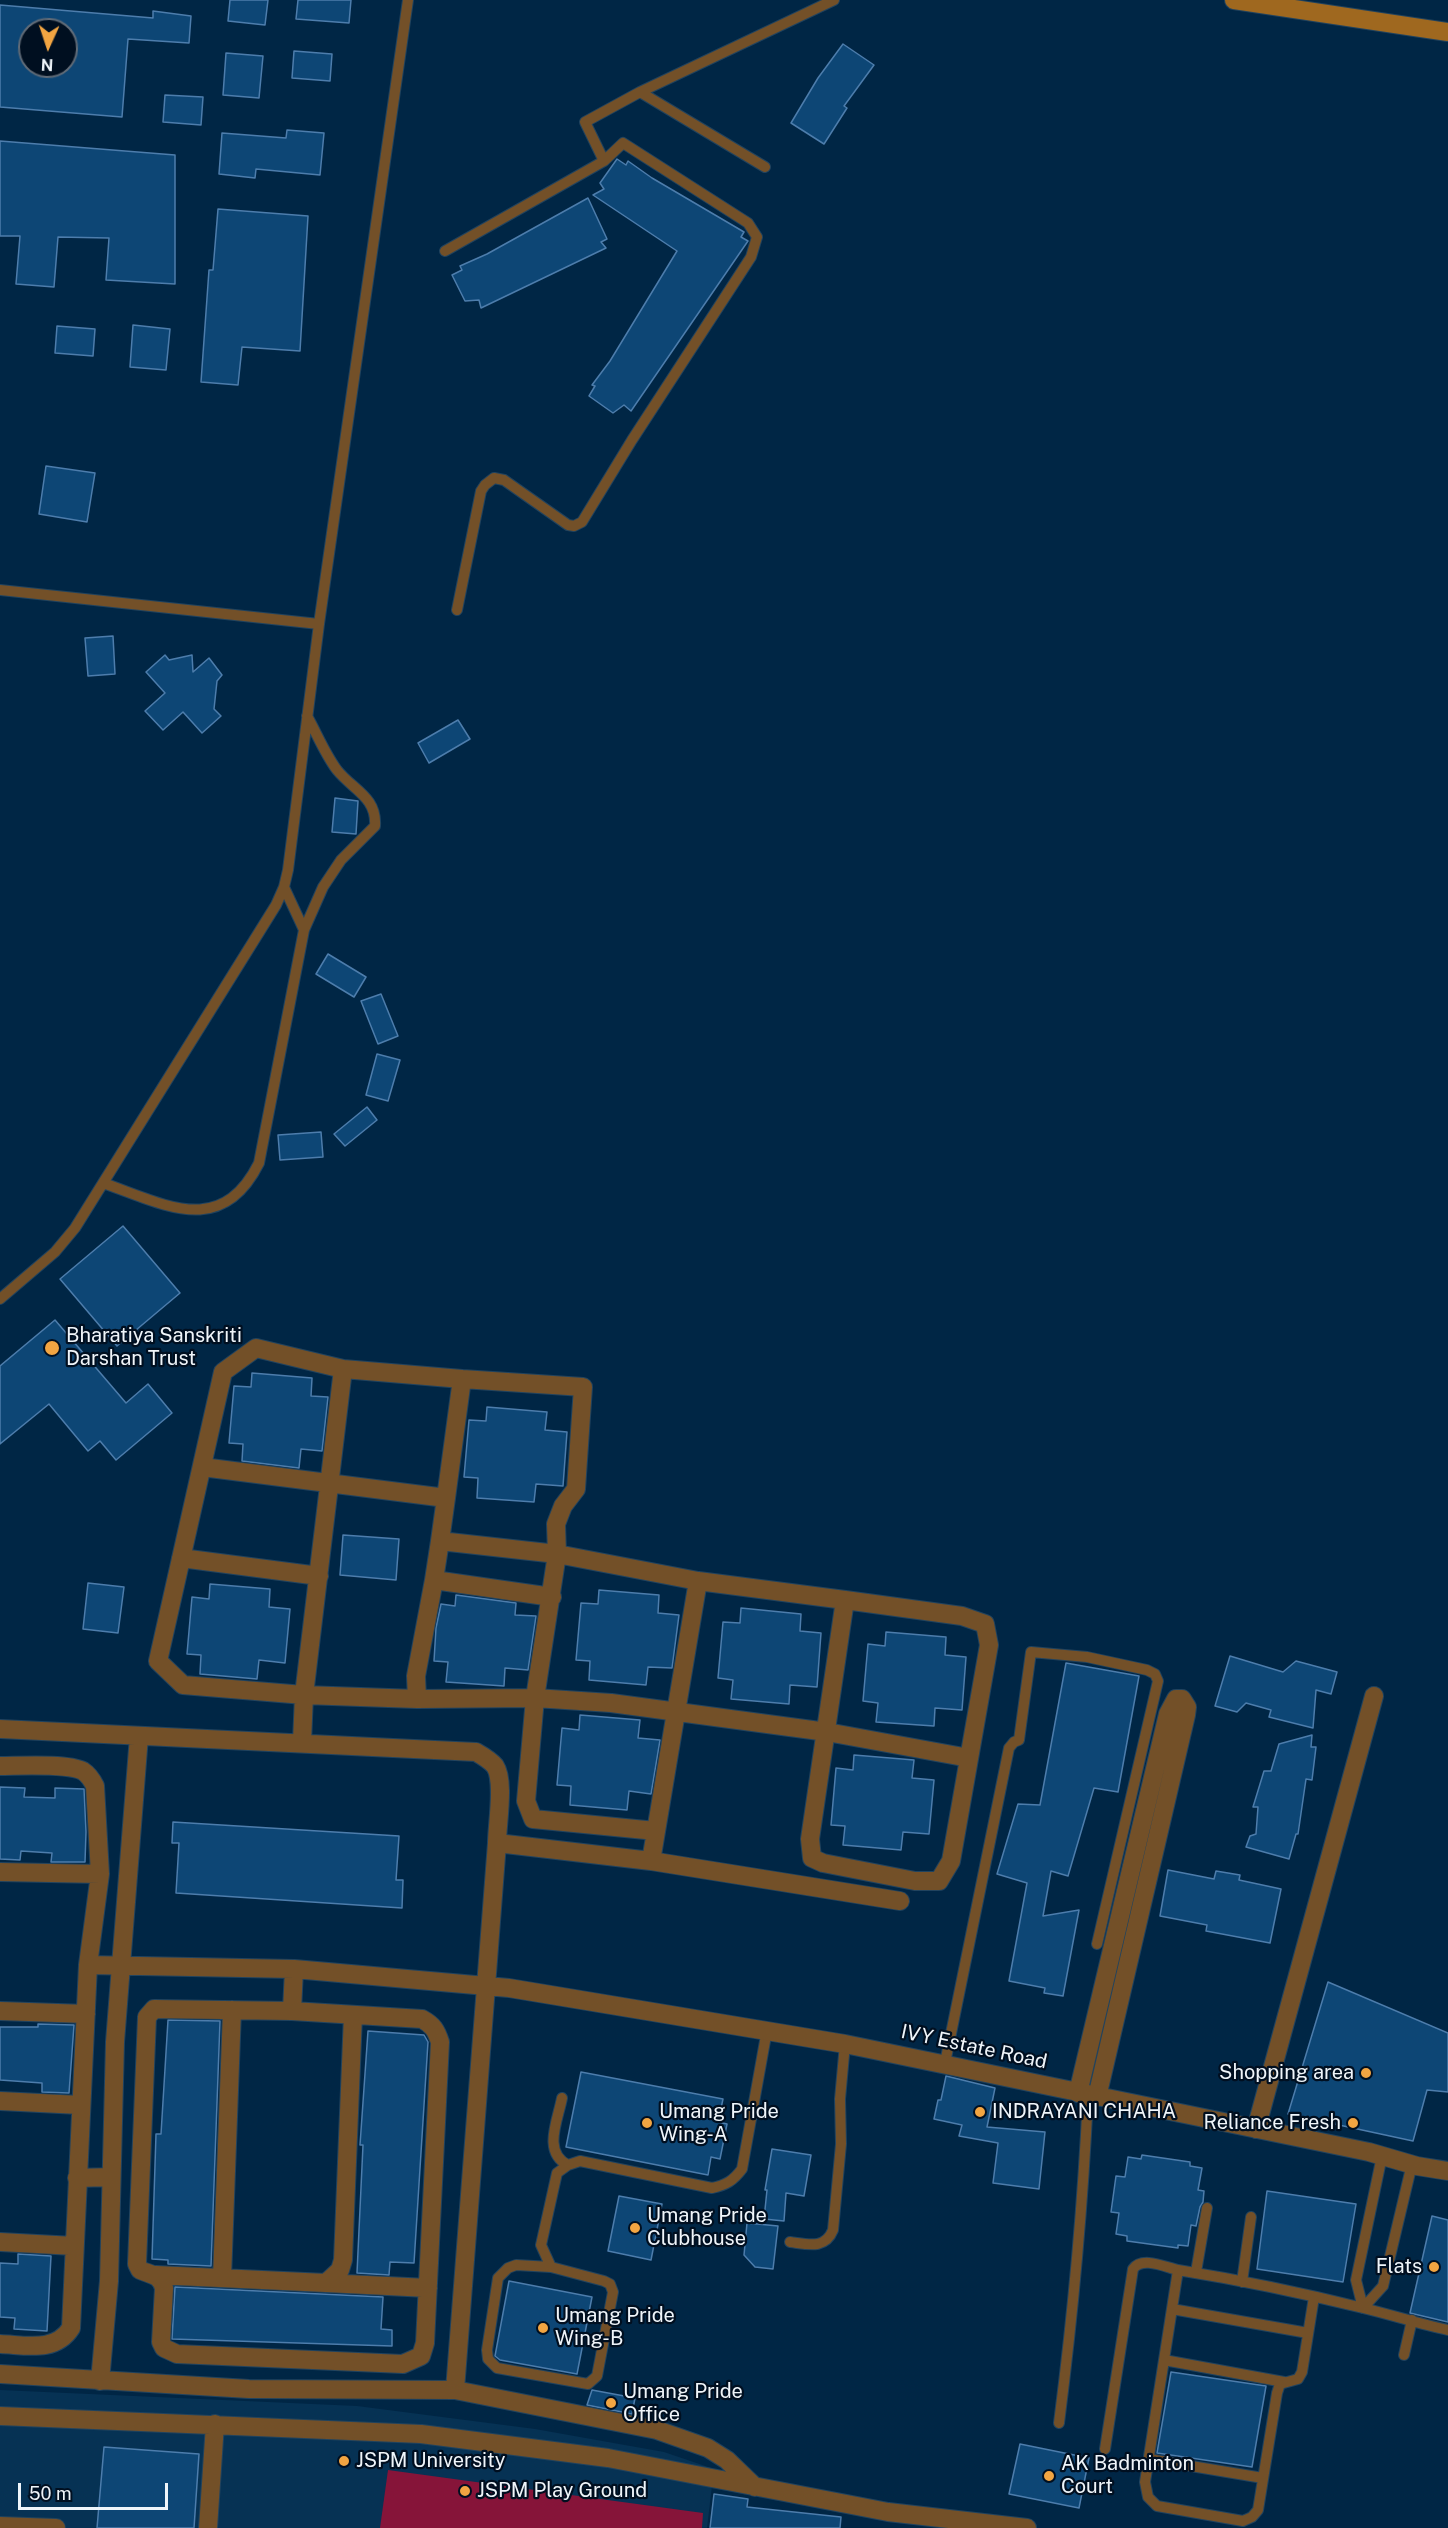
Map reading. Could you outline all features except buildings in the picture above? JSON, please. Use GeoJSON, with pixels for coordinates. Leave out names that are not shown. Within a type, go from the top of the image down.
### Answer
{"type":"FeatureCollection","features":[{"type":"Feature","properties":{"kind":"main road"},"geometry":{"type":"LineString","coordinates":[[1234,0],[1448,32]]}},
{"type":"Feature","properties":{"kind":"street"},"geometry":{"type":"LineString","coordinates":[[656,1831],[533,1819],[526,1801],[535,1698],[557,1554],[556,1524],[563,1506],[576,1490],[583,1387],[343,1369],[256,1348],[223,1372],[158,1661],[183,1685],[304,1695],[417,1700],[535,1698],[611,1703],[827,1732],[969,1758]]}},
{"type":"Feature","properties":{"kind":"street"},"geometry":{"type":"LineString","coordinates":[[302,1742],[304,1695],[343,1369]]}},
{"type":"Feature","properties":{"kind":"street"},"geometry":{"type":"LineString","coordinates":[[417,1700],[416,1676],[434,1580],[462,1379]]}},
{"type":"Feature","properties":{"kind":"street"},"geometry":{"type":"LineString","coordinates":[[202,1467],[446,1498]]}},
{"type":"Feature","properties":{"kind":"street"},"geometry":{"type":"LineString","coordinates":[[440,1541],[557,1554],[698,1581],[846,1600],[962,1616],[985,1624],[989,1646],[951,1861],[939,1881],[915,1881],[823,1863],[812,1858],[810,1839],[846,1600]]}},
{"type":"Feature","properties":{"kind":"street"},"geometry":{"type":"LineString","coordinates":[[181,1558],[319,1576]]}},
{"type":"Feature","properties":{"kind":"street"},"geometry":{"type":"LineString","coordinates":[[434,1580],[552,1597]]}},
{"type":"Feature","properties":{"kind":"street"},"geometry":{"type":"LineString","coordinates":[[651,1861],[698,1581]]}},
{"type":"Feature","properties":{"kind":"street"},"geometry":{"type":"LineString","coordinates":[[1256,2129],[1374,1696]]}},
{"type":"Feature","properties":{"kind":"street"},"geometry":{"type":"LineString","coordinates":[[1176,1699],[1182,1700],[1186,1707],[1185,1715],[1144,1894],[1088,2095],[1118,1889],[1168,1714],[1173,1702],[1176,1699]]}},
{"type":"Feature","properties":{"kind":"street"},"geometry":{"type":"LineString","coordinates":[[0,1729],[476,1752],[487,1758],[496,1768],[500,1780],[496,1843],[455,2390]]}},
{"type":"Feature","properties":{"kind":"street"},"geometry":{"type":"LineString","coordinates":[[100,2381],[109,2281],[115,2042],[139,1736]]}},
{"type":"Feature","properties":{"kind":"street"},"geometry":{"type":"LineString","coordinates":[[0,1766],[71,1768],[83,1771],[91,1777],[95,1786],[100,1874],[88,1965],[71,2328],[56,2344],[44,2346],[0,2344]]}},
{"type":"Feature","properties":{"kind":"street"},"geometry":{"type":"LineString","coordinates":[[496,1843],[651,1861],[900,1901]]}},
{"type":"Feature","properties":{"kind":"street"},"geometry":{"type":"LineString","coordinates":[[0,1872],[100,1874]]}},
{"type":"Feature","properties":{"kind":"street","name":"IVY Estate Road"},"geometry":{"type":"LineString","coordinates":[[88,1965],[294,1969],[486,1985],[767,2030],[945,2063],[1448,2171]]}},
{"type":"Feature","properties":{"kind":"street"},"geometry":{"type":"LineString","coordinates":[[292,2011],[294,1969]]}},
{"type":"Feature","properties":{"kind":"street"},"geometry":{"type":"LineString","coordinates":[[156,2275],[164,2288],[160,2342],[170,2352],[403,2364],[421,2356],[425,2343],[428,2288],[440,2042],[436,2031],[430,2023],[422,2019],[292,2011],[154,2009],[147,2017],[137,2264],[140,2270],[156,2275],[428,2288]]}},
{"type":"Feature","properties":{"kind":"street"},"geometry":{"type":"LineString","coordinates":[[222,2278],[232,2010]]}},
{"type":"Feature","properties":{"kind":"street"},"geometry":{"type":"LineString","coordinates":[[0,2011],[86,2014]]}},
{"type":"Feature","properties":{"kind":"street"},"geometry":{"type":"LineString","coordinates":[[326,2283],[340,2270],[343,2260],[353,2015]]}},
{"type":"Feature","properties":{"kind":"street"},"geometry":{"type":"LineString","coordinates":[[0,2101],[81,2105]]}},
{"type":"Feature","properties":{"kind":"street"},"geometry":{"type":"LineString","coordinates":[[77,2178],[111,2177]]}},
{"type":"Feature","properties":{"kind":"street"},"geometry":{"type":"LineString","coordinates":[[0,2242],[74,2246]]}},
{"type":"Feature","properties":{"kind":"street"},"geometry":{"type":"LineString","coordinates":[[0,2374],[249,2389],[455,2390],[657,2430],[708,2448],[727,2460],[755,2487]]}},
{"type":"Feature","properties":{"kind":"street"},"geometry":{"type":"LineString","coordinates":[[0,2416],[421,2434],[496,2442],[608,2458],[755,2487],[886,2520],[1027,2528]]}},
{"type":"Feature","properties":{"kind":"street"},"geometry":{"type":"LineString","coordinates":[[208,2528],[215,2424]]}},
{"type":"Feature","properties":{"kind":"street"},"geometry":{"type":"LineString","coordinates":[[0,2526],[56,2528]]}},
{"type":"Feature","properties":{"kind":"lane"},"geometry":{"type":"LineString","coordinates":[[0,1299],[55,1252],[75,1228],[276,905],[284,887],[408,0]]}},
{"type":"Feature","properties":{"kind":"lane"},"geometry":{"type":"LineString","coordinates":[[604,161],[585,122],[640,92],[834,0]]}},
{"type":"Feature","properties":{"kind":"lane"},"geometry":{"type":"LineString","coordinates":[[640,92],[765,167]]}},
{"type":"Feature","properties":{"kind":"lane"},"geometry":{"type":"LineString","coordinates":[[445,251],[604,161],[623,143],[748,223],[757,237],[756,247],[582,522],[574,526],[568,525],[504,480],[494,478],[485,485],[481,491],[457,610]]}},
{"type":"Feature","properties":{"kind":"lane"},"geometry":{"type":"LineString","coordinates":[[0,590],[319,624]]}},
{"type":"Feature","properties":{"kind":"lane"},"geometry":{"type":"LineString","coordinates":[[103,1184],[181,1210],[203,1211],[220,1205],[239,1194],[259,1163],[303,930],[323,887],[341,860],[375,826],[376,815],[366,797],[339,772],[307,716]]}},
{"type":"Feature","properties":{"kind":"lane"},"geometry":{"type":"LineString","coordinates":[[284,887],[303,930]]}},
{"type":"Feature","properties":{"kind":"lane"},"geometry":{"type":"LineString","coordinates":[[945,2063],[1009,1748],[1019,1740],[1031,1652],[1087,1657],[1147,1670],[1155,1674],[1157,1689],[1125,1824],[1118,1889],[1097,1944]]}},
{"type":"Feature","properties":{"kind":"lane"},"geometry":{"type":"LineString","coordinates":[[1118,1889],[1144,1894]]}},
{"type":"Feature","properties":{"kind":"lane"},"geometry":{"type":"LineString","coordinates":[[550,2267],[541,2246],[557,2173],[568,2164],[580,2161],[712,2188],[723,2186],[734,2180],[742,2169],[767,2030]]}},
{"type":"Feature","properties":{"kind":"lane"},"geometry":{"type":"LineString","coordinates":[[790,2242],[816,2246],[830,2238],[833,2230],[841,2144],[840,2099],[845,2044]]}},
{"type":"Feature","properties":{"kind":"lane"},"geometry":{"type":"LineString","coordinates":[[1059,2423],[1084,2179],[1088,2095]]}},
{"type":"Feature","properties":{"kind":"lane"},"geometry":{"type":"LineString","coordinates":[[562,2098],[552,2147],[557,2158],[568,2164]]}},
{"type":"Feature","properties":{"kind":"lane"},"geometry":{"type":"LineString","coordinates":[[1363,2308],[1356,2280],[1382,2156]]}},
{"type":"Feature","properties":{"kind":"lane"},"geometry":{"type":"LineString","coordinates":[[1363,2308],[1383,2286],[1412,2164]]}},
{"type":"Feature","properties":{"kind":"lane"},"geometry":{"type":"LineString","coordinates":[[1196,2272],[1207,2208]]}},
{"type":"Feature","properties":{"kind":"lane"},"geometry":{"type":"LineString","coordinates":[[1242,2282],[1251,2217]]}},
{"type":"Feature","properties":{"kind":"lane"},"geometry":{"type":"LineString","coordinates":[[1105,2449],[1133,2269],[1143,2262],[1314,2297],[1448,2330]]}},
{"type":"Feature","properties":{"kind":"lane"},"geometry":{"type":"LineString","coordinates":[[516,2265],[550,2267],[610,2284],[613,2292],[597,2376],[588,2384],[497,2368],[488,2359],[487,2350],[498,2278],[508,2268],[516,2265]]}},
{"type":"Feature","properties":{"kind":"lane"},"geometry":{"type":"LineString","coordinates":[[1178,2270],[1145,2482],[1148,2497],[1157,2506],[1167,2508],[1243,2521],[1252,2517],[1258,2510],[1277,2393],[1280,2384],[1284,2382]]}},
{"type":"Feature","properties":{"kind":"lane"},"geometry":{"type":"LineString","coordinates":[[1164,2360],[1284,2382],[1298,2379],[1302,2372],[1314,2297]]}},
{"type":"Feature","properties":{"kind":"lane"},"geometry":{"type":"LineString","coordinates":[[1172,2309],[1308,2333]]}},
{"type":"Feature","properties":{"kind":"lane"},"geometry":{"type":"LineString","coordinates":[[1404,2355],[1412,2320]]}},
{"type":"Feature","properties":{"kind":"lane"},"geometry":{"type":"LineString","coordinates":[[1149,2458],[1263,2478]]}},
{"type":"Feature","properties":{"kind":"shaded area","name":"JSPM University"},"geometry":{"type":"Polygon","coordinates":[[[0,2390],[357,2406],[535,2429],[664,2452],[714,2469],[707,2528],[0,2528],[0,2390]]]}},
{"type":"Feature","properties":{"kind":"shaded area","name":"JSPM Play Ground"},"geometry":{"type":"Polygon","coordinates":[[[388,2470],[703,2513],[702,2528],[380,2528],[388,2470]]]}},
{"type":"Feature","properties":{"kind":"place","name":"Bharatiya Sanskriti Darshan Trust"},"geometry":{"type":"Point","coordinates":[52,1348]}},
{"type":"Feature","properties":{"kind":"place","name":"Shopping area"},"geometry":{"type":"Point","coordinates":[1366,2073]}},
{"type":"Feature","properties":{"kind":"place","name":"INDRAYANI CHAHA"},"geometry":{"type":"Point","coordinates":[980,2112]}},
{"type":"Feature","properties":{"kind":"place","name":"Umang Pride Wing-A"},"geometry":{"type":"Point","coordinates":[647,2123]}},
{"type":"Feature","properties":{"kind":"place","name":"Reliance Fresh"},"geometry":{"type":"Point","coordinates":[1353,2123]}},
{"type":"Feature","properties":{"kind":"place","name":"Umang Pride Clubhouse"},"geometry":{"type":"Point","coordinates":[635,2228]}},
{"type":"Feature","properties":{"kind":"place","name":"Flats"},"geometry":{"type":"Point","coordinates":[1434,2267]}},
{"type":"Feature","properties":{"kind":"place","name":"Umang Pride Wing-B"},"geometry":{"type":"Point","coordinates":[543,2328]}},
{"type":"Feature","properties":{"kind":"place","name":"Umang Pride Office"},"geometry":{"type":"Point","coordinates":[611,2403]}},
{"type":"Feature","properties":{"kind":"place","name":"JSPM University"},"geometry":{"type":"Point","coordinates":[344,2461]}},
{"type":"Feature","properties":{"kind":"place","name":"AK Badminton Court"},"geometry":{"type":"Point","coordinates":[1049,2476]}},
{"type":"Feature","properties":{"kind":"place","name":"JSPM Play Ground"},"geometry":{"type":"Point","coordinates":[465,2491]}}]}
